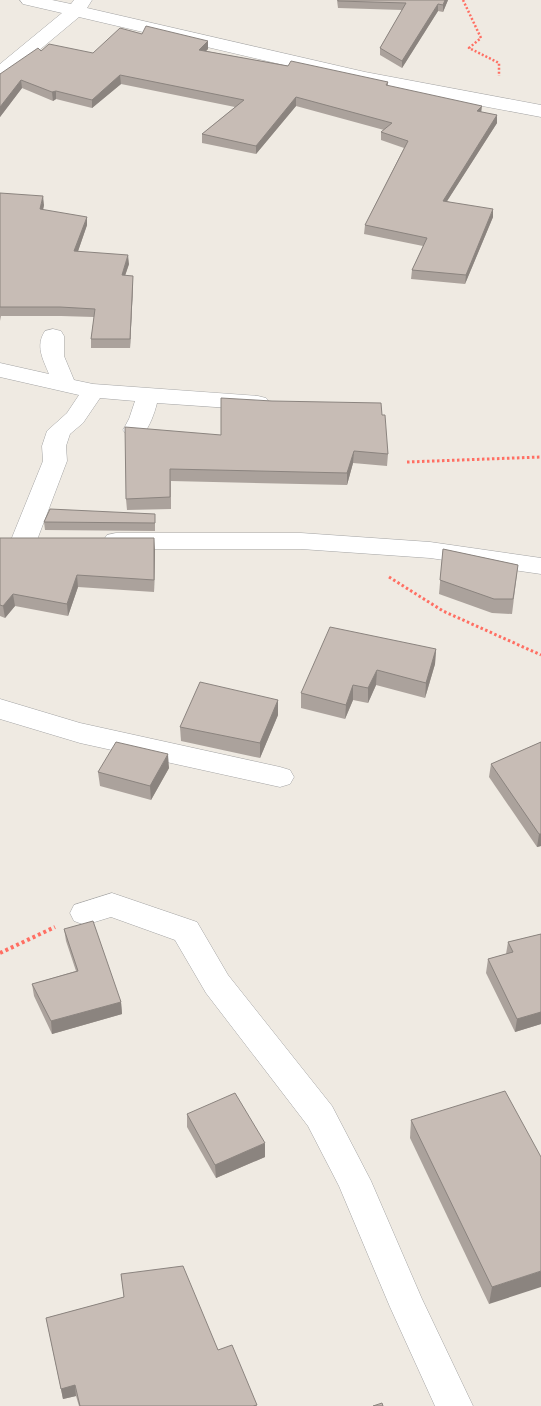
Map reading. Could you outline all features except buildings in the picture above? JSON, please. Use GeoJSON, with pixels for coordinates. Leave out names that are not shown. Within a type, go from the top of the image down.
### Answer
{"type":"FeatureCollection","features":[{"type":"Feature","properties":{"kind":"street"},"geometry":{"type":"LineString","coordinates":[[29,0],[80,5],[365,78],[541,112]]}},
{"type":"Feature","properties":{"kind":"street"},"geometry":{"type":"LineString","coordinates":[[0,73],[80,5]]}},
{"type":"Feature","properties":{"kind":"street"},"geometry":{"type":"LineString","coordinates":[[53,336],[50,348],[54,362],[61,373],[63,384]]}},
{"type":"Feature","properties":{"kind":"street"},"geometry":{"type":"LineString","coordinates":[[0,370],[93,391],[199,400],[282,404]]}},
{"type":"Feature","properties":{"kind":"street"},"geometry":{"type":"LineString","coordinates":[[53,540],[12,540],[55,461],[54,446],[60,431],[75,418],[93,391]]}},
{"type":"Feature","properties":{"kind":"street"},"geometry":{"type":"LineString","coordinates":[[135,430],[141,419],[148,395]]}},
{"type":"Feature","properties":{"kind":"street"},"geometry":{"type":"LineString","coordinates":[[92,541],[301,541],[430,550],[541,566]]}},
{"type":"Feature","properties":{"kind":"street"},"geometry":{"type":"LineString","coordinates":[[0,709],[80,733],[280,778]]}},
{"type":"Feature","properties":{"kind":"street"},"geometry":{"type":"LineString","coordinates":[[85,913],[112,905],[186,931],[217,984],[320,1116],[354,1181],[408,1307],[454,1406]]}},
{"type":"Feature","properties":{"kind":"path"},"geometry":{"type":"LineString","coordinates":[[463,0],[481,38],[469,48],[499,63],[500,82]]}},
{"type":"Feature","properties":{"kind":"path"},"geometry":{"type":"LineString","coordinates":[[407,462],[541,456]]}},
{"type":"Feature","properties":{"kind":"path"},"geometry":{"type":"LineString","coordinates":[[344,545],[415,596],[481,630],[541,655]]}},
{"type":"Feature","properties":{"kind":"path"},"geometry":{"type":"LineString","coordinates":[[0,953],[85,913]]}}]}
